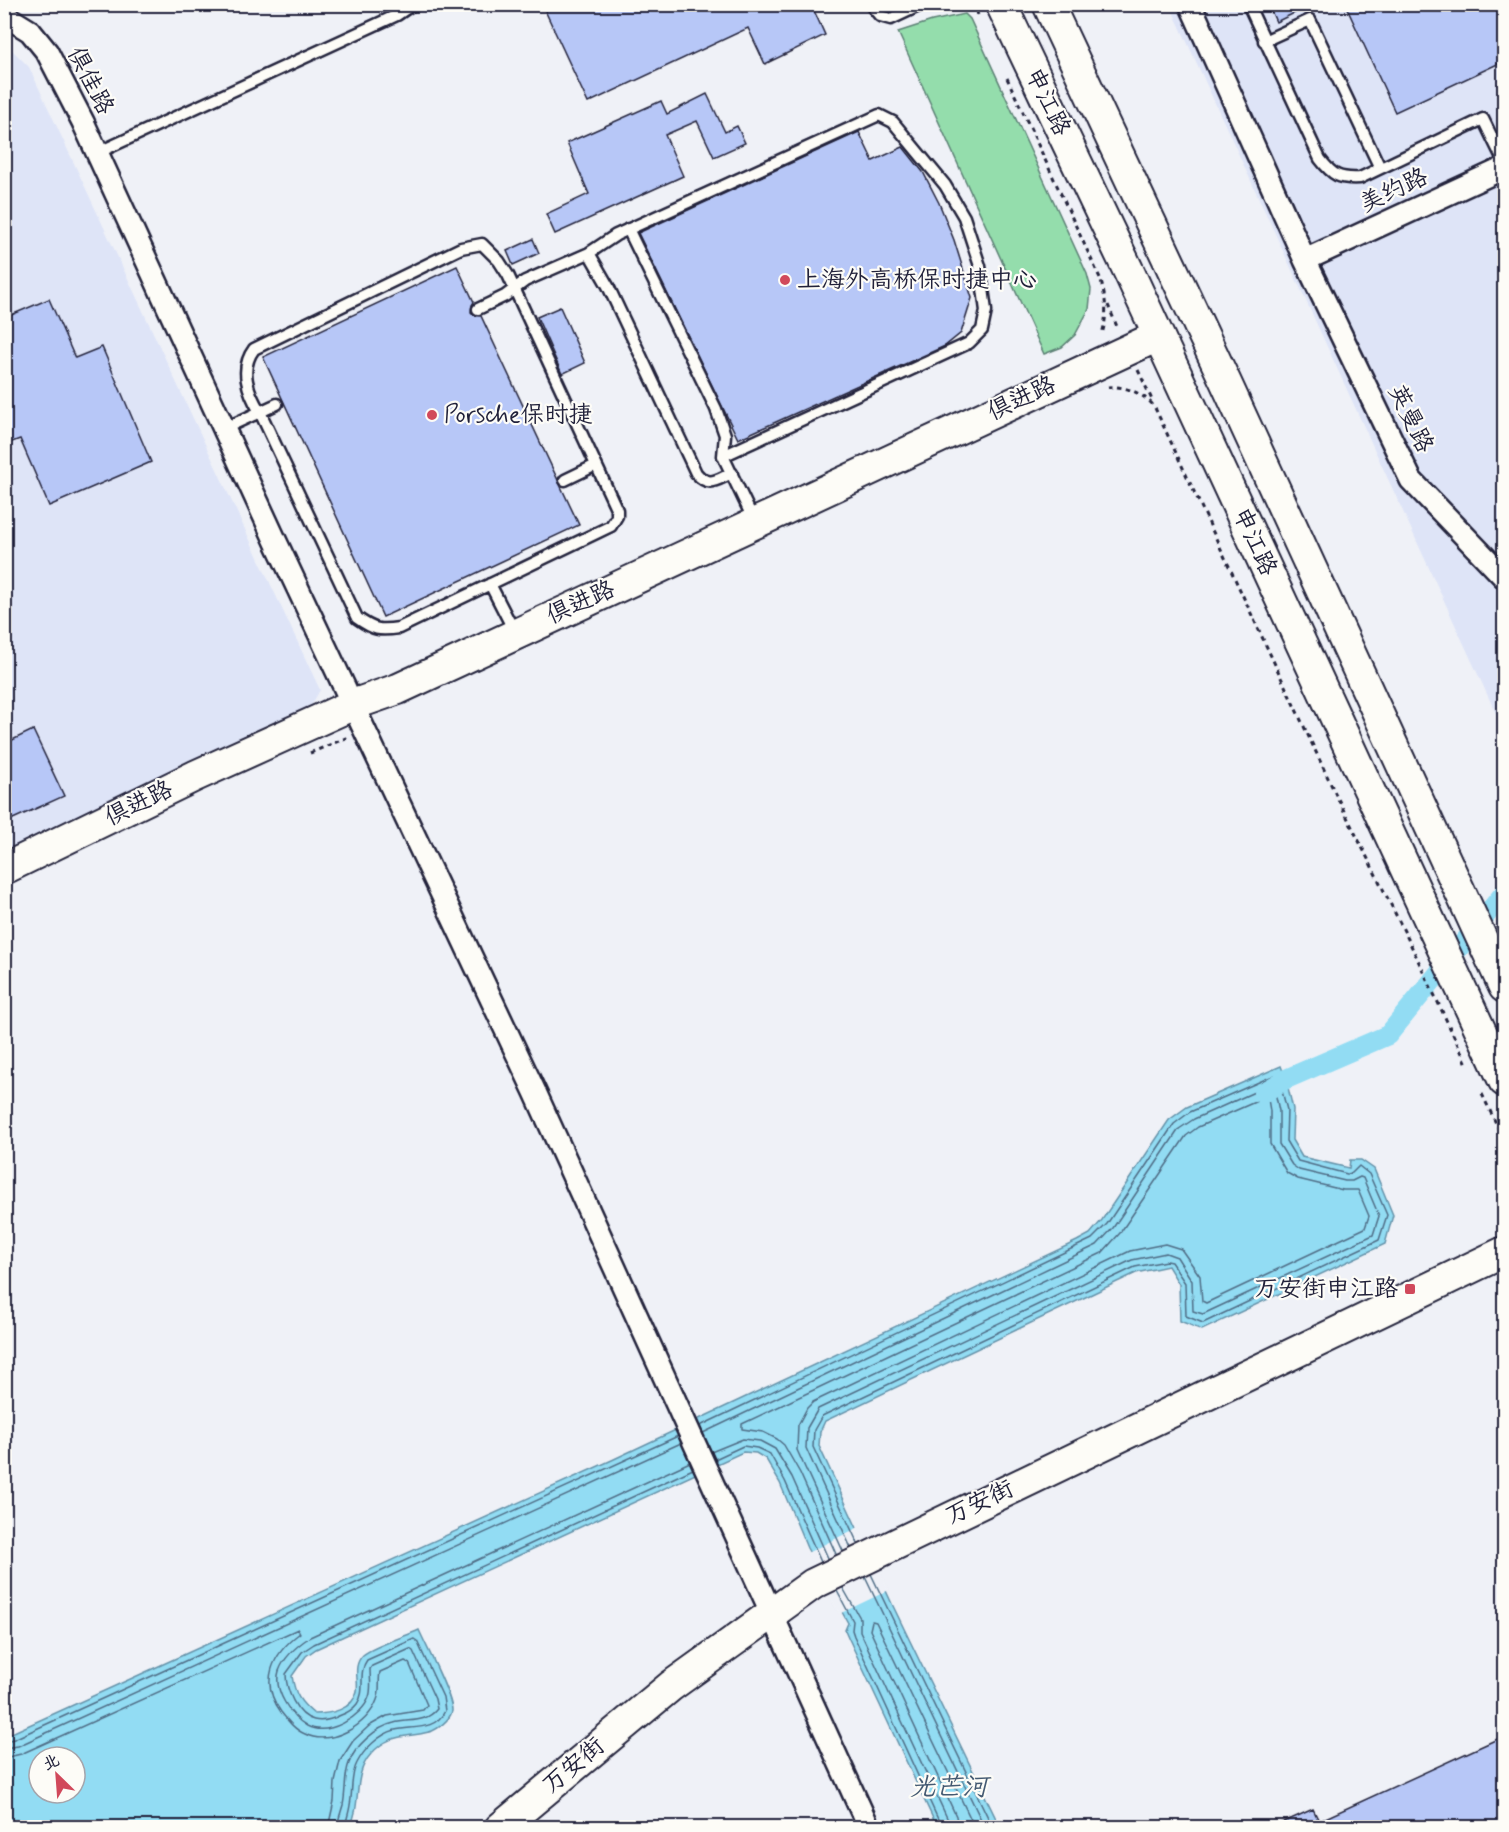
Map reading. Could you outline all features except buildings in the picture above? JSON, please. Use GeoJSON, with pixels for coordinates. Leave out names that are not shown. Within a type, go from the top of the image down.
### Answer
{"type":"FeatureCollection","features":[{"type":"Feature","properties":{"kind":"street","name":"申江路"},"geometry":{"type":"LineString","coordinates":[[1048,4],[1231,394],[1501,980]]}},
{"type":"Feature","properties":{"kind":"street","name":"英曼路"},"geometry":{"type":"LineString","coordinates":[[1190,4],[1305,260],[1411,480],[1504,577]]}},
{"type":"Feature","properties":{"kind":"street","name":"申江路"},"geometry":{"type":"LineString","coordinates":[[992,14],[1158,336],[1504,1081]]}},
{"type":"Feature","properties":{"kind":"street","name":"俱佳路"},"geometry":{"type":"LineString","coordinates":[[4,15],[30,31],[47,52],[97,153],[223,429],[535,1092],[869,1827]]}},
{"type":"Feature","properties":{"kind":"street","name":"美约路"},"geometry":{"type":"LineString","coordinates":[[1305,260],[1504,168]]}},
{"type":"Feature","properties":{"kind":"street","name":"俱进路"},"geometry":{"type":"LineString","coordinates":[[4,870],[195,776],[352,705],[398,689],[541,620],[1158,336]]}},
{"type":"Feature","properties":{"kind":"street","name":"万安街"},"geometry":{"type":"LineString","coordinates":[[500,1827],[671,1686],[813,1584],[1504,1252]]}},
{"type":"Feature","properties":{"kind":"lane"},"geometry":{"type":"LineString","coordinates":[[97,153],[398,15],[413,4]]}},
{"type":"Feature","properties":{"kind":"lane"},"geometry":{"type":"LineString","coordinates":[[870,4],[880,16],[891,19],[923,4]]}},
{"type":"Feature","properties":{"kind":"lane"},"geometry":{"type":"LineString","coordinates":[[1248,4],[1320,159],[1341,179],[1360,178],[1483,119],[1504,162]]}},
{"type":"Feature","properties":{"kind":"lane"},"geometry":{"type":"LineString","coordinates":[[1264,41],[1310,20],[1380,168]]}},
{"type":"Feature","properties":{"kind":"lane"},"geometry":{"type":"LineString","coordinates":[[478,309],[514,290],[525,281],[589,253],[628,229],[879,115],[893,122],[945,185],[964,217],[980,266],[986,311],[982,330],[969,343],[723,456]]}},
{"type":"Feature","properties":{"kind":"lane"},"geometry":{"type":"LineString","coordinates":[[628,229],[716,409],[724,435],[723,456],[755,523]]}},
{"type":"Feature","properties":{"kind":"lane"},"geometry":{"type":"LineString","coordinates":[[482,244],[499,261],[514,290],[617,510],[617,516],[611,526],[399,628],[380,630],[357,618],[260,412],[249,394],[246,378],[246,359],[254,349],[461,248],[482,244]]}},
{"type":"Feature","properties":{"kind":"lane"},"geometry":{"type":"LineString","coordinates":[[589,253],[608,286],[696,472],[703,481],[711,483],[732,473]]}},
{"type":"Feature","properties":{"kind":"lane"},"geometry":{"type":"LineString","coordinates":[[223,429],[278,404]]}},
{"type":"Feature","properties":{"kind":"lane"},"geometry":{"type":"LineString","coordinates":[[565,480],[596,465]]}},
{"type":"Feature","properties":{"kind":"lane"},"geometry":{"type":"LineString","coordinates":[[490,584],[510,625]]}},
{"type":"Feature","properties":{"kind":"path"},"geometry":{"type":"LineString","coordinates":[[973,4],[992,14]]}},
{"type":"Feature","properties":{"kind":"path"},"geometry":{"type":"LineString","coordinates":[[1006,74],[1100,278]]}},
{"type":"Feature","properties":{"kind":"path"},"geometry":{"type":"LineString","coordinates":[[1106,300],[1126,350],[1139,373],[1336,795],[1447,1023]]}},
{"type":"Feature","properties":{"kind":"shaded area"},"geometry":{"type":"Polygon","coordinates":[[[1170,5],[1504,5],[1504,731],[1170,5]]]}},
{"type":"Feature","properties":{"kind":"shaded area"},"geometry":{"type":"Polygon","coordinates":[[[4,45],[29,67],[320,690],[308,711],[4,853],[4,45]]]}},
{"type":"Feature","properties":{"kind":"green space"},"geometry":{"type":"Polygon","coordinates":[[[965,14],[970,19],[1087,274],[1091,289],[1089,309],[1075,335],[1062,347],[1044,354],[898,32],[932,21],[965,14]]]}},
{"type":"Feature","properties":{"kind":"water","name":"光芒河"},"geometry":{"type":"Polygon","coordinates":[[[1281,1066],[1293,1109],[1292,1140],[1302,1157],[1349,1168],[1350,1160],[1361,1160],[1374,1169],[1393,1215],[1385,1244],[1202,1330],[1180,1321],[1179,1284],[1168,1266],[1136,1273],[825,1421],[820,1432],[819,1446],[893,1606],[1000,1827],[937,1827],[845,1630],[848,1623],[807,1548],[780,1483],[766,1459],[756,1453],[743,1452],[316,1649],[306,1656],[292,1676],[297,1693],[314,1714],[334,1712],[346,1707],[355,1697],[357,1668],[363,1655],[419,1630],[444,1683],[451,1704],[452,1711],[449,1718],[436,1729],[391,1739],[371,1754],[361,1771],[356,1809],[350,1827],[5,1828],[5,1736],[612,1460],[1077,1241],[1090,1234],[1102,1220],[1169,1120],[1187,1107],[1281,1066]]]}},
{"type":"Feature","properties":{"kind":"pier"},"geometry":{"type":"Polygon","coordinates":[[[859,1527],[889,1590],[839,1614],[807,1553],[859,1527]]]}},
{"type":"Feature","properties":{"kind":"waterway"},"geometry":{"type":"LineString","coordinates":[[1263,1093],[1286,1079],[1388,1035],[1504,893]]}},
{"type":"Feature","properties":{"kind":"place","name":"上海外高桥保时捷中心"},"geometry":{"type":"Point","coordinates":[785,280]}},
{"type":"Feature","properties":{"kind":"place","name":"Porsche保时捷"},"geometry":{"type":"Point","coordinates":[432,415]}},
{"type":"Feature","properties":{"kind":"place","name":"万安街申江路"},"geometry":{"type":"Point","coordinates":[1410,1289]}}]}
